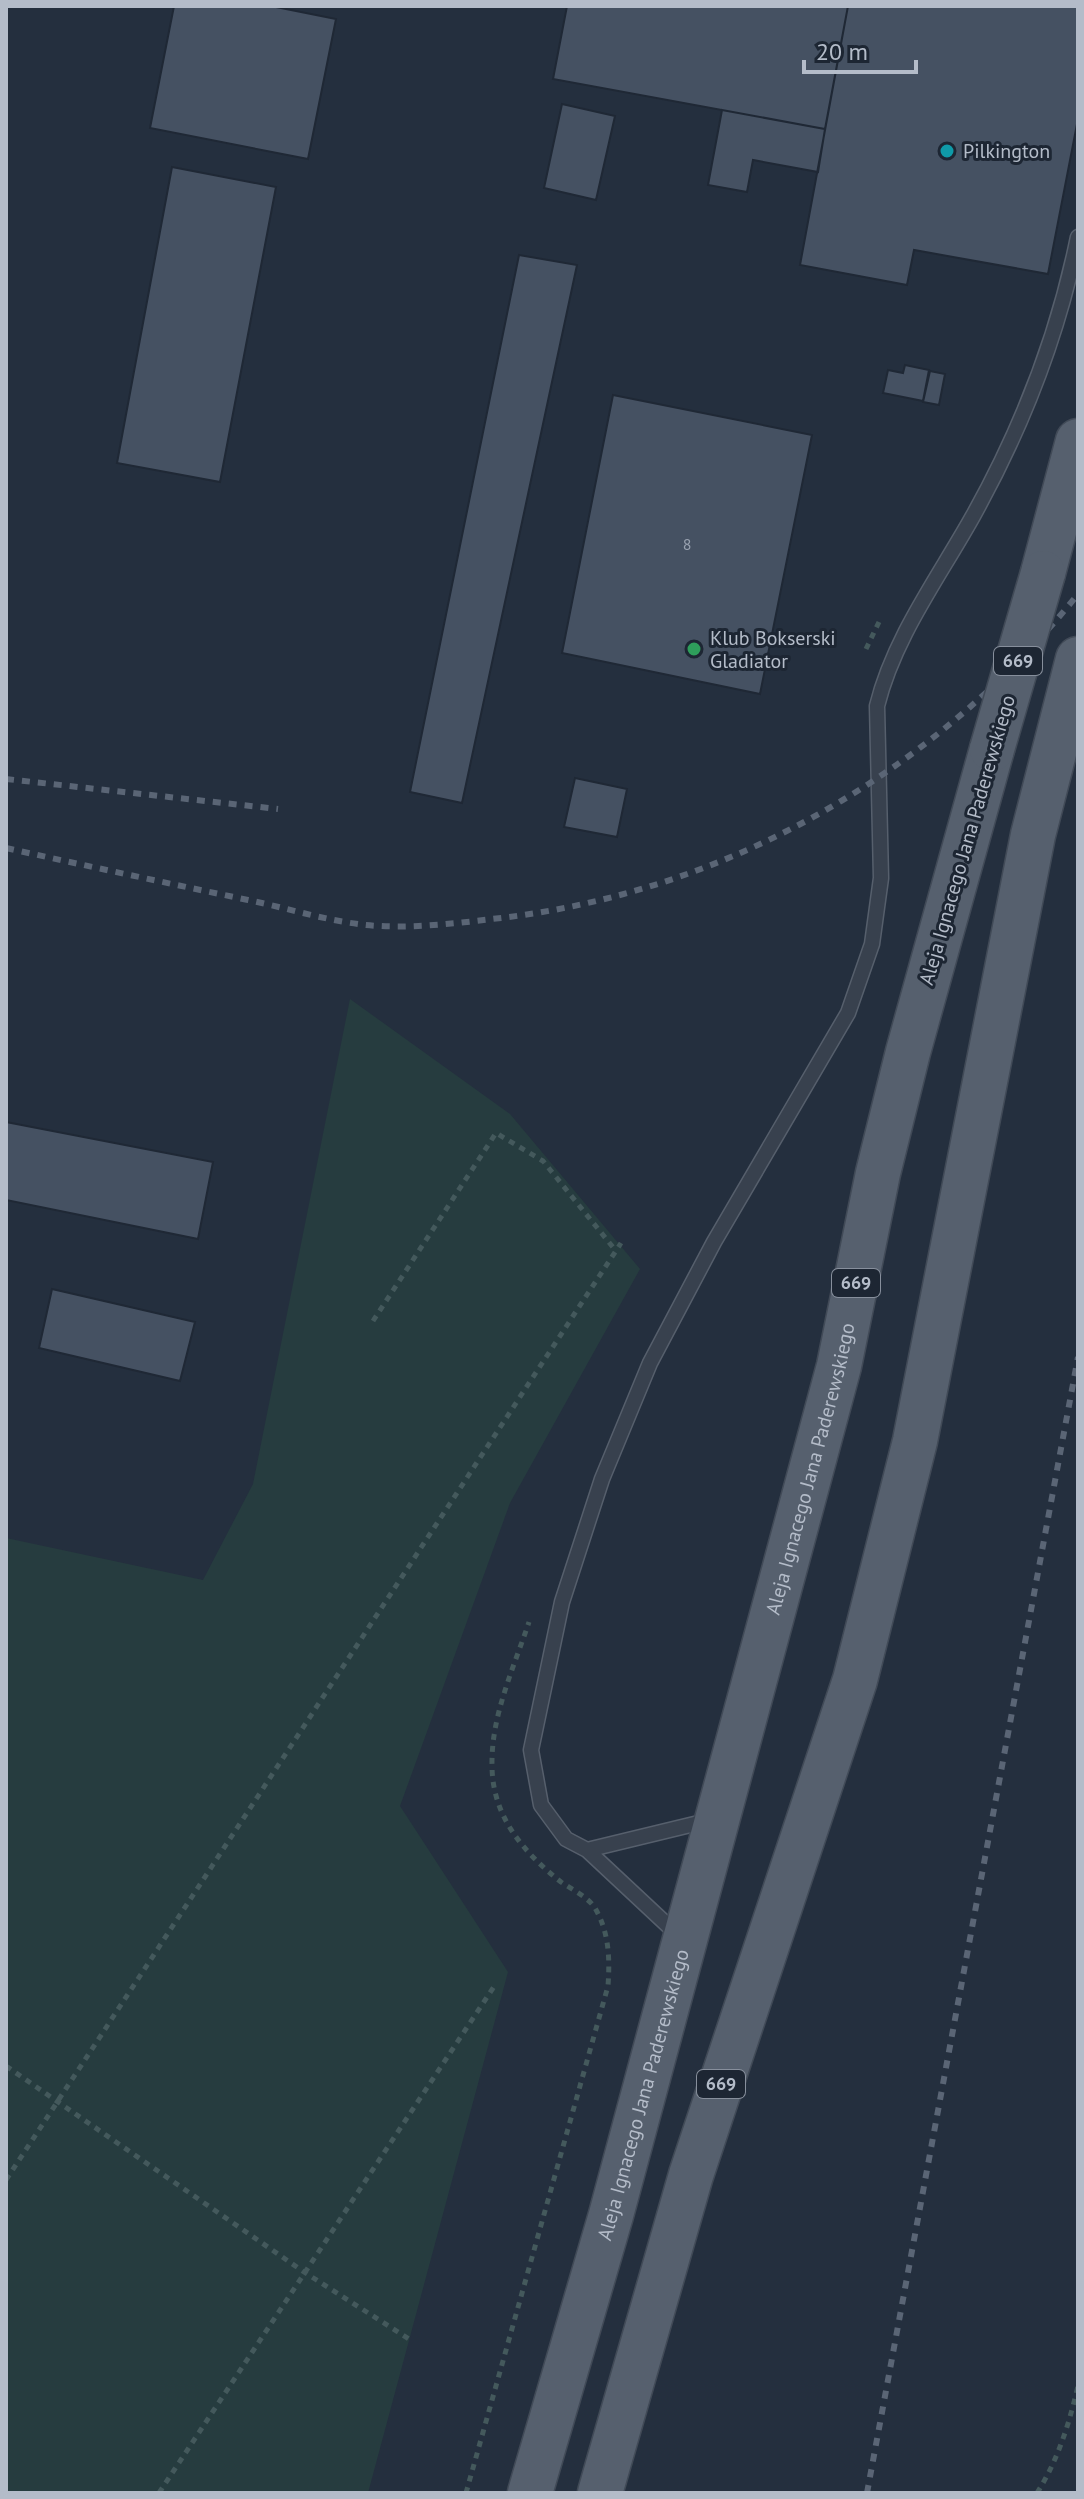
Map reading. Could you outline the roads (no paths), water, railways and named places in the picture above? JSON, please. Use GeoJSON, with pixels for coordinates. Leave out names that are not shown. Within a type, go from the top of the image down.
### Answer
{"type":"FeatureCollection","features":[{"type":"Feature","properties":{"kind":"main road","name":"Aleja Ignacego Jana Paderewskiego"},"geometry":{"type":"LineString","coordinates":[[530,2493],[611,2215],[719,1818],[839,1366],[878,1173],[908,1052],[1078,441]]}},
{"type":"Feature","properties":{"kind":"main road","name":"669"},"geometry":{"type":"LineString","coordinates":[[600,2493],[691,2175],[855,1680],[915,1441],[1033,835],[1073,677]]}},
{"type":"Feature","properties":{"kind":"lane"},"geometry":{"type":"LineString","coordinates":[[685,1940],[587,1850],[566,1839],[541,1805],[531,1750],[562,1602],[602,1479],[650,1363],[714,1242],[848,1013],[872,944],[881,878],[877,706],[883,680],[910,625],[1000,466],[1027,410],[1054,335],[1078,237]]}},
{"type":"Feature","properties":{"kind":"lane"},"geometry":{"type":"LineString","coordinates":[[587,1850],[719,1818]]}},
{"type":"Feature","properties":{"kind":"railway"},"geometry":{"type":"LineString","coordinates":[[6,848],[366,925],[445,924],[578,905],[661,883],[741,853],[818,815],[890,769],[958,717],[1021,659],[1078,594]]}},
{"type":"Feature","properties":{"kind":"railway"},"geometry":{"type":"LineString","coordinates":[[6,779],[278,809]]}},
{"type":"Feature","properties":{"kind":"railway"},"geometry":{"type":"LineString","coordinates":[[867,2493],[1078,1357]]}},
{"type":"Feature","properties":{"kind":"place","name":"Pilkington"},"geometry":{"type":"Point","coordinates":[947,151]}},
{"type":"Feature","properties":{"kind":"place","name":"Klub Bokserski Gladiator"},"geometry":{"type":"Point","coordinates":[694,649]}}]}
